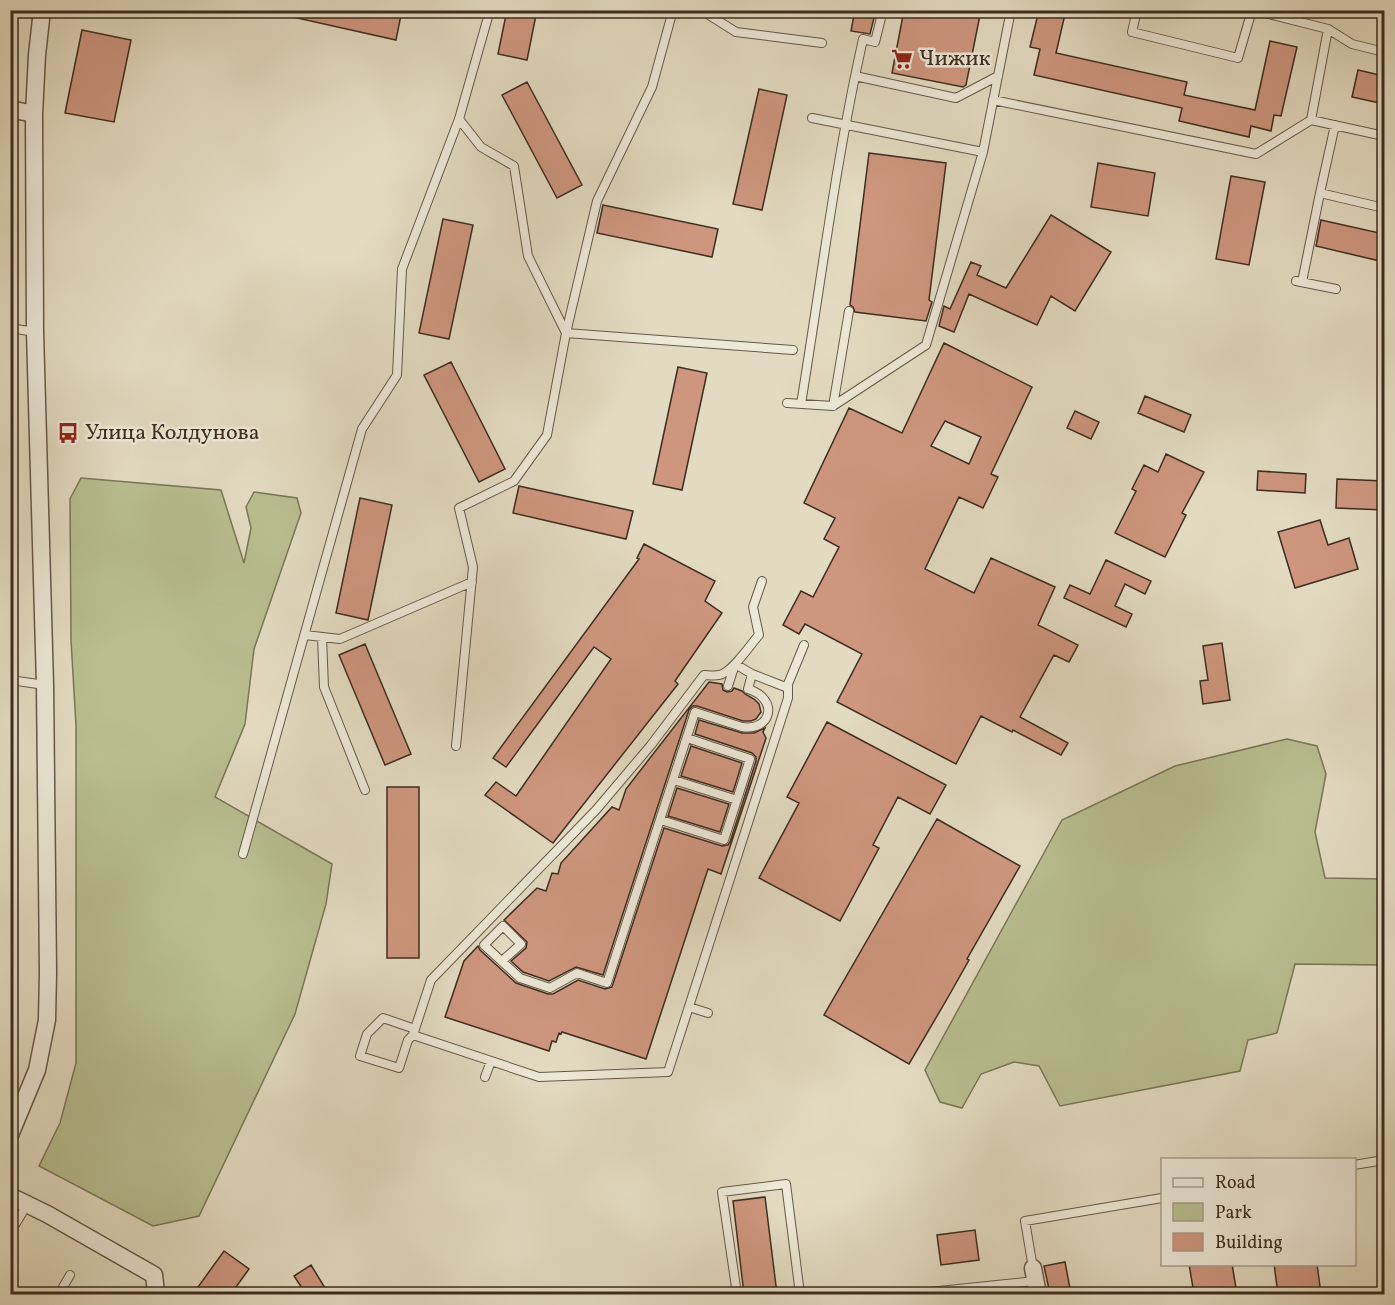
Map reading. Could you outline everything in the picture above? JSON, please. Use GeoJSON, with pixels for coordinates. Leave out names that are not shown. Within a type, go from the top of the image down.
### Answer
{"type":"FeatureCollection","features":[{"type":"Feature","properties":{"kind":"street"},"geometry":{"type":"LineString","coordinates":[[10,1135],[37,1070],[47,1020],[45,686],[35,332],[34,114],[42,10]]}},
{"type":"Feature","properties":{"kind":"street"},"geometry":{"type":"LineString","coordinates":[[10,109],[34,114]]}},
{"type":"Feature","properties":{"kind":"street"},"geometry":{"type":"LineString","coordinates":[[10,1196],[154,1275],[155,1294]]}},
{"type":"Feature","properties":{"kind":"lane"},"geometry":{"type":"LineString","coordinates":[[243,854],[362,429],[397,375],[402,269],[459,119],[490,10]]}},
{"type":"Feature","properties":{"kind":"lane"},"geometry":{"type":"LineString","coordinates":[[456,746],[473,567],[459,508],[514,481],[547,435],[566,333],[597,201],[652,87],[673,10]]}},
{"type":"Feature","properties":{"kind":"lane"},"geometry":{"type":"LineString","coordinates":[[701,10],[736,32],[822,43]]}},
{"type":"Feature","properties":{"kind":"lane"},"geometry":{"type":"LineString","coordinates":[[801,404],[845,124],[863,39],[876,42],[883,10]]}},
{"type":"Feature","properties":{"kind":"lane"},"geometry":{"type":"LineString","coordinates":[[787,403],[834,406],[926,345],[983,152],[1011,10]]}},
{"type":"Feature","properties":{"kind":"lane"},"geometry":{"type":"LineString","coordinates":[[1137,10],[1132,32],[1238,58],[1252,10],[1328,29],[1352,44],[1384,52]]}},
{"type":"Feature","properties":{"kind":"lane"},"geometry":{"type":"LineString","coordinates":[[1311,120],[1328,29]]}},
{"type":"Feature","properties":{"kind":"lane"},"geometry":{"type":"LineString","coordinates":[[855,76],[956,98],[998,76]]}},
{"type":"Feature","properties":{"kind":"lane"},"geometry":{"type":"LineString","coordinates":[[993,100],[1256,154],[1311,120],[1384,136]]}},
{"type":"Feature","properties":{"kind":"lane"},"geometry":{"type":"LineString","coordinates":[[812,118],[983,152]]}},
{"type":"Feature","properties":{"kind":"lane"},"geometry":{"type":"LineString","coordinates":[[459,119],[481,147],[514,166],[528,256],[566,333]]}},
{"type":"Feature","properties":{"kind":"lane"},"geometry":{"type":"LineString","coordinates":[[1335,125],[1299,282],[1336,289]]}},
{"type":"Feature","properties":{"kind":"lane"},"geometry":{"type":"LineString","coordinates":[[1320,193],[1384,208]]}},
{"type":"Feature","properties":{"kind":"lane"},"geometry":{"type":"LineString","coordinates":[[834,406],[849,311]]}},
{"type":"Feature","properties":{"kind":"lane"},"geometry":{"type":"LineString","coordinates":[[10,328],[35,332]]}},
{"type":"Feature","properties":{"kind":"lane"},"geometry":{"type":"LineString","coordinates":[[566,333],[793,350]]}},
{"type":"Feature","properties":{"kind":"lane"},"geometry":{"type":"LineString","coordinates":[[762,580],[753,607],[759,635],[735,664],[720,675],[704,675],[651,745],[596,810],[430,980],[414,1032],[408,1040],[399,1068],[360,1056],[367,1034],[383,1018],[414,1032],[539,1077],[668,1072],[788,698],[788,684],[804,645]]}},
{"type":"Feature","properties":{"kind":"lane"},"geometry":{"type":"LineString","coordinates":[[305,634],[340,639],[472,582]]}},
{"type":"Feature","properties":{"kind":"lane"},"geometry":{"type":"LineString","coordinates":[[322,637],[324,687],[365,789]]}},
{"type":"Feature","properties":{"kind":"lane"},"geometry":{"type":"LineString","coordinates":[[735,664],[752,674],[788,688]]}},
{"type":"Feature","properties":{"kind":"lane"},"geometry":{"type":"LineString","coordinates":[[728,687],[735,664]]}},
{"type":"Feature","properties":{"kind":"lane"},"geometry":{"type":"LineString","coordinates":[[502,962],[520,978],[550,988],[577,974],[607,983],[695,712],[742,727],[748,728],[760,724],[765,720],[768,708],[760,693],[748,689],[752,674]]}},
{"type":"Feature","properties":{"kind":"lane"},"geometry":{"type":"LineString","coordinates":[[10,680],[45,686]]}},
{"type":"Feature","properties":{"kind":"lane"},"geometry":{"type":"LineString","coordinates":[[661,820],[724,840],[750,759],[687,738]]}},
{"type":"Feature","properties":{"kind":"lane"},"geometry":{"type":"LineString","coordinates":[[674,780],[737,800]]}},
{"type":"Feature","properties":{"kind":"lane"},"geometry":{"type":"LineString","coordinates":[[689,1007],[708,1013]]}},
{"type":"Feature","properties":{"kind":"lane"},"geometry":{"type":"LineString","coordinates":[[485,1077],[491,1061]]}},
{"type":"Feature","properties":{"kind":"lane"},"geometry":{"type":"LineString","coordinates":[[1356,1165],[1384,1160]]}},
{"type":"Feature","properties":{"kind":"lane"},"geometry":{"type":"LineString","coordinates":[[737,1294],[722,1192],[786,1184],[800,1294]]}},
{"type":"Feature","properties":{"kind":"lane"},"geometry":{"type":"LineString","coordinates":[[910,1294],[1035,1281],[1025,1221],[1161,1198]]}},
{"type":"Feature","properties":{"kind":"lane"},"geometry":{"type":"LineString","coordinates":[[10,1233],[27,1204]]}},
{"type":"Feature","properties":{"kind":"lane"},"geometry":{"type":"LineString","coordinates":[[58,1294],[70,1275]]}},
{"type":"Feature","properties":{"kind":"green space"},"geometry":{"type":"Polygon","coordinates":[[[81,478],[221,490],[244,563],[251,528],[246,507],[254,492],[297,498],[301,513],[254,649],[245,724],[215,797],[332,864],[326,904],[295,1014],[199,1216],[153,1226],[39,1166],[60,1123],[76,1063],[76,726],[71,640],[70,499],[81,478]]]}},
{"type":"Feature","properties":{"kind":"green space"},"geometry":{"type":"Polygon","coordinates":[[[1287,739],[1317,746],[1326,774],[1315,832],[1325,878],[1384,879],[1384,965],[1295,964],[1277,1033],[1248,1040],[1240,1071],[1060,1106],[1039,1066],[1014,1062],[981,1074],[962,1108],[940,1102],[925,1070],[1062,820],[1175,766],[1287,739]]]}},
{"type":"Feature","properties":{"kind":"building"},"geometry":{"type":"Polygon","coordinates":[[[288,10],[402,10],[396,40],[288,16],[288,10]]]}},
{"type":"Feature","properties":{"kind":"building"},"geometry":{"type":"Polygon","coordinates":[[[507,10],[537,10],[527,60],[498,54],[507,10]]]}},
{"type":"Feature","properties":{"kind":"building"},"geometry":{"type":"Polygon","coordinates":[[[855,10],[876,10],[870,34],[851,31],[855,10]]]}},
{"type":"Feature","properties":{"kind":"building"},"geometry":{"type":"Polygon","coordinates":[[[904,10],[981,10],[966,85],[963,87],[892,73],[904,10]]]}},
{"type":"Feature","properties":{"kind":"building"},"geometry":{"type":"Polygon","coordinates":[[[1039,10],[1066,10],[1056,53],[1187,82],[1184,95],[1255,110],[1270,41],[1297,47],[1281,116],[1274,115],[1271,131],[1251,126],[1249,137],[1179,121],[1182,108],[1034,75],[1040,49],[1030,47],[1039,10]]]}},
{"type":"Feature","properties":{"kind":"building"},"geometry":{"type":"Polygon","coordinates":[[[82,30],[131,40],[114,122],[65,113],[82,30]]]}},
{"type":"Feature","properties":{"kind":"building"},"geometry":{"type":"Polygon","coordinates":[[[1358,70],[1384,76],[1384,104],[1352,97],[1358,70]]]}},
{"type":"Feature","properties":{"kind":"building"},"geometry":{"type":"Polygon","coordinates":[[[527,82],[582,185],[557,198],[502,95],[527,82]]]}},
{"type":"Feature","properties":{"kind":"building"},"geometry":{"type":"Polygon","coordinates":[[[759,89],[787,95],[762,210],[733,204],[759,89]]]}},
{"type":"Feature","properties":{"kind":"building"},"geometry":{"type":"Polygon","coordinates":[[[869,153],[946,163],[929,300],[932,302],[926,321],[855,312],[850,305],[869,153]]]}},
{"type":"Feature","properties":{"kind":"building"},"geometry":{"type":"Polygon","coordinates":[[[1098,163],[1155,173],[1148,216],[1091,207],[1098,163]]]}},
{"type":"Feature","properties":{"kind":"building"},"geometry":{"type":"Polygon","coordinates":[[[1231,176],[1265,182],[1249,265],[1216,259],[1231,176]]]}},
{"type":"Feature","properties":{"kind":"building"},"geometry":{"type":"Polygon","coordinates":[[[603,205],[718,229],[712,257],[597,233],[603,205]]]}},
{"type":"Feature","properties":{"kind":"building"},"geometry":{"type":"Polygon","coordinates":[[[1051,215],[1111,252],[1075,311],[1051,296],[1037,325],[969,294],[954,332],[939,326],[944,306],[950,309],[971,262],[981,266],[977,275],[1006,288],[1051,215]]]}},
{"type":"Feature","properties":{"kind":"building"},"geometry":{"type":"Polygon","coordinates":[[[443,219],[473,225],[449,339],[419,333],[443,219]]]}},
{"type":"Feature","properties":{"kind":"building"},"geometry":{"type":"Polygon","coordinates":[[[1321,220],[1384,234],[1384,262],[1316,246],[1321,220]]]}},
{"type":"Feature","properties":{"kind":"building"},"geometry":{"type":"Polygon","coordinates":[[[944,343],[1032,387],[991,474],[998,477],[983,508],[959,497],[925,569],[974,593],[991,558],[1055,587],[1038,625],[1078,645],[1069,662],[1054,655],[1020,717],[1068,743],[1061,755],[981,716],[956,764],[837,702],[862,654],[805,624],[799,634],[783,625],[801,591],[813,597],[839,547],[824,539],[835,518],[804,503],[849,408],[902,433],[944,343]],[[945,421],[931,446],[969,464],[981,437],[945,421]]]}},
{"type":"Feature","properties":{"kind":"building"},"geometry":{"type":"Polygon","coordinates":[[[451,362],[505,469],[479,482],[424,375],[451,362]]]}},
{"type":"Feature","properties":{"kind":"building"},"geometry":{"type":"Polygon","coordinates":[[[678,367],[707,373],[682,490],[653,484],[678,367]]]}},
{"type":"Feature","properties":{"kind":"building"},"geometry":{"type":"Polygon","coordinates":[[[1145,396],[1191,415],[1184,432],[1138,413],[1145,396]]]}},
{"type":"Feature","properties":{"kind":"building"},"geometry":{"type":"Polygon","coordinates":[[[1075,411],[1099,422],[1091,439],[1067,428],[1075,411]]]}},
{"type":"Feature","properties":{"kind":"building"},"geometry":{"type":"Polygon","coordinates":[[[1166,454],[1204,472],[1182,513],[1186,515],[1165,557],[1115,533],[1136,491],[1132,489],[1144,465],[1158,472],[1166,454]]]}},
{"type":"Feature","properties":{"kind":"building"},"geometry":{"type":"Polygon","coordinates":[[[1258,471],[1306,474],[1305,493],[1257,490],[1258,471]]]}},
{"type":"Feature","properties":{"kind":"building"},"geometry":{"type":"Polygon","coordinates":[[[1337,479],[1384,481],[1384,510],[1336,508],[1337,479]]]}},
{"type":"Feature","properties":{"kind":"building"},"geometry":{"type":"Polygon","coordinates":[[[519,486],[633,511],[626,539],[513,513],[519,486]]]}},
{"type":"Feature","properties":{"kind":"building"},"geometry":{"type":"Polygon","coordinates":[[[360,498],[392,505],[368,620],[336,613],[360,498]]]}},
{"type":"Feature","properties":{"kind":"building"},"geometry":{"type":"Polygon","coordinates":[[[1320,520],[1328,545],[1349,538],[1358,569],[1295,588],[1278,532],[1320,520]]]}},
{"type":"Feature","properties":{"kind":"building"},"geometry":{"type":"Polygon","coordinates":[[[644,544],[715,581],[705,601],[722,613],[675,681],[678,684],[553,843],[485,795],[496,782],[516,796],[611,659],[594,647],[506,767],[493,758],[639,559],[637,558],[644,544]]]}},
{"type":"Feature","properties":{"kind":"building"},"geometry":{"type":"Polygon","coordinates":[[[1106,560],[1151,581],[1145,594],[1125,584],[1115,606],[1132,614],[1126,627],[1064,598],[1070,585],[1090,594],[1106,560]]]}},
{"type":"Feature","properties":{"kind":"building"},"geometry":{"type":"Polygon","coordinates":[[[1222,643],[1230,700],[1203,704],[1200,681],[1208,680],[1203,646],[1222,643]]]}},
{"type":"Feature","properties":{"kind":"building"},"geometry":{"type":"Polygon","coordinates":[[[365,644],[411,754],[385,765],[339,655],[365,644]]]}},
{"type":"Feature","properties":{"kind":"building"},"geometry":{"type":"Polygon","coordinates":[[[709,682],[722,684],[723,690],[727,692],[734,688],[742,691],[759,704],[761,712],[756,719],[743,721],[697,706],[689,710],[603,975],[576,967],[549,981],[523,972],[511,961],[526,948],[527,942],[504,920],[537,888],[546,891],[552,873],[558,874],[561,863],[612,807],[619,810],[626,789],[709,682]]]}},
{"type":"Feature","properties":{"kind":"building"},"geometry":{"type":"Polygon","coordinates":[[[699,720],[742,733],[754,733],[765,728],[763,732],[766,738],[721,874],[708,869],[646,1059],[562,1032],[559,1033],[556,1042],[552,1041],[549,1051],[445,1017],[464,961],[478,946],[516,983],[548,994],[553,994],[578,980],[605,989],[612,987],[664,828],[722,846],[730,842],[756,757],[752,753],[695,734],[699,720]]]}},
{"type":"Feature","properties":{"kind":"building"},"geometry":{"type":"Polygon","coordinates":[[[827,722],[946,785],[930,814],[898,797],[873,845],[879,848],[840,921],[759,878],[799,803],[787,797],[827,722]]]}},
{"type":"Feature","properties":{"kind":"building"},"geometry":{"type":"Polygon","coordinates":[[[691,746],[742,763],[733,792],[681,776],[691,746]]]}},
{"type":"Feature","properties":{"kind":"building"},"geometry":{"type":"Polygon","coordinates":[[[387,787],[419,787],[419,958],[387,958],[387,787]]]}},
{"type":"Feature","properties":{"kind":"building"},"geometry":{"type":"Polygon","coordinates":[[[677,788],[729,804],[720,832],[668,816],[677,788]]]}},
{"type":"Feature","properties":{"kind":"building"},"geometry":{"type":"Polygon","coordinates":[[[937,819],[1020,866],[909,1064],[824,1015],[937,819]]]}},
{"type":"Feature","properties":{"kind":"building"},"geometry":{"type":"Polygon","coordinates":[[[765,1197],[777,1294],[744,1294],[733,1201],[765,1197]]]}},
{"type":"Feature","properties":{"kind":"building"},"geometry":{"type":"Polygon","coordinates":[[[975,1230],[979,1260],[941,1265],[937,1235],[975,1230]]]}},
{"type":"Feature","properties":{"kind":"building"},"geometry":{"type":"Polygon","coordinates":[[[224,1251],[249,1269],[231,1294],[193,1294],[224,1251]]]}},
{"type":"Feature","properties":{"kind":"building"},"geometry":{"type":"Polygon","coordinates":[[[1065,1262],[1071,1294],[1050,1294],[1044,1266],[1065,1262]]]}},
{"type":"Feature","properties":{"kind":"building"},"geometry":{"type":"Polygon","coordinates":[[[311,1265],[325,1288],[315,1294],[306,1294],[294,1276],[311,1265]]]}},
{"type":"Feature","properties":{"kind":"building"},"geometry":{"type":"Polygon","coordinates":[[[1189,1266],[1232,1266],[1237,1294],[1194,1294],[1189,1266]]]}},
{"type":"Feature","properties":{"kind":"building"},"geometry":{"type":"Polygon","coordinates":[[[1274,1266],[1317,1266],[1321,1294],[1278,1294],[1274,1266]]]}},
{"type":"Feature","properties":{"kind":"place","name":"Чижик"},"geometry":{"type":"Point","coordinates":[902,59]}},
{"type":"Feature","properties":{"kind":"place","name":"Улица Колдунова"},"geometry":{"type":"Point","coordinates":[68,433]}}]}
